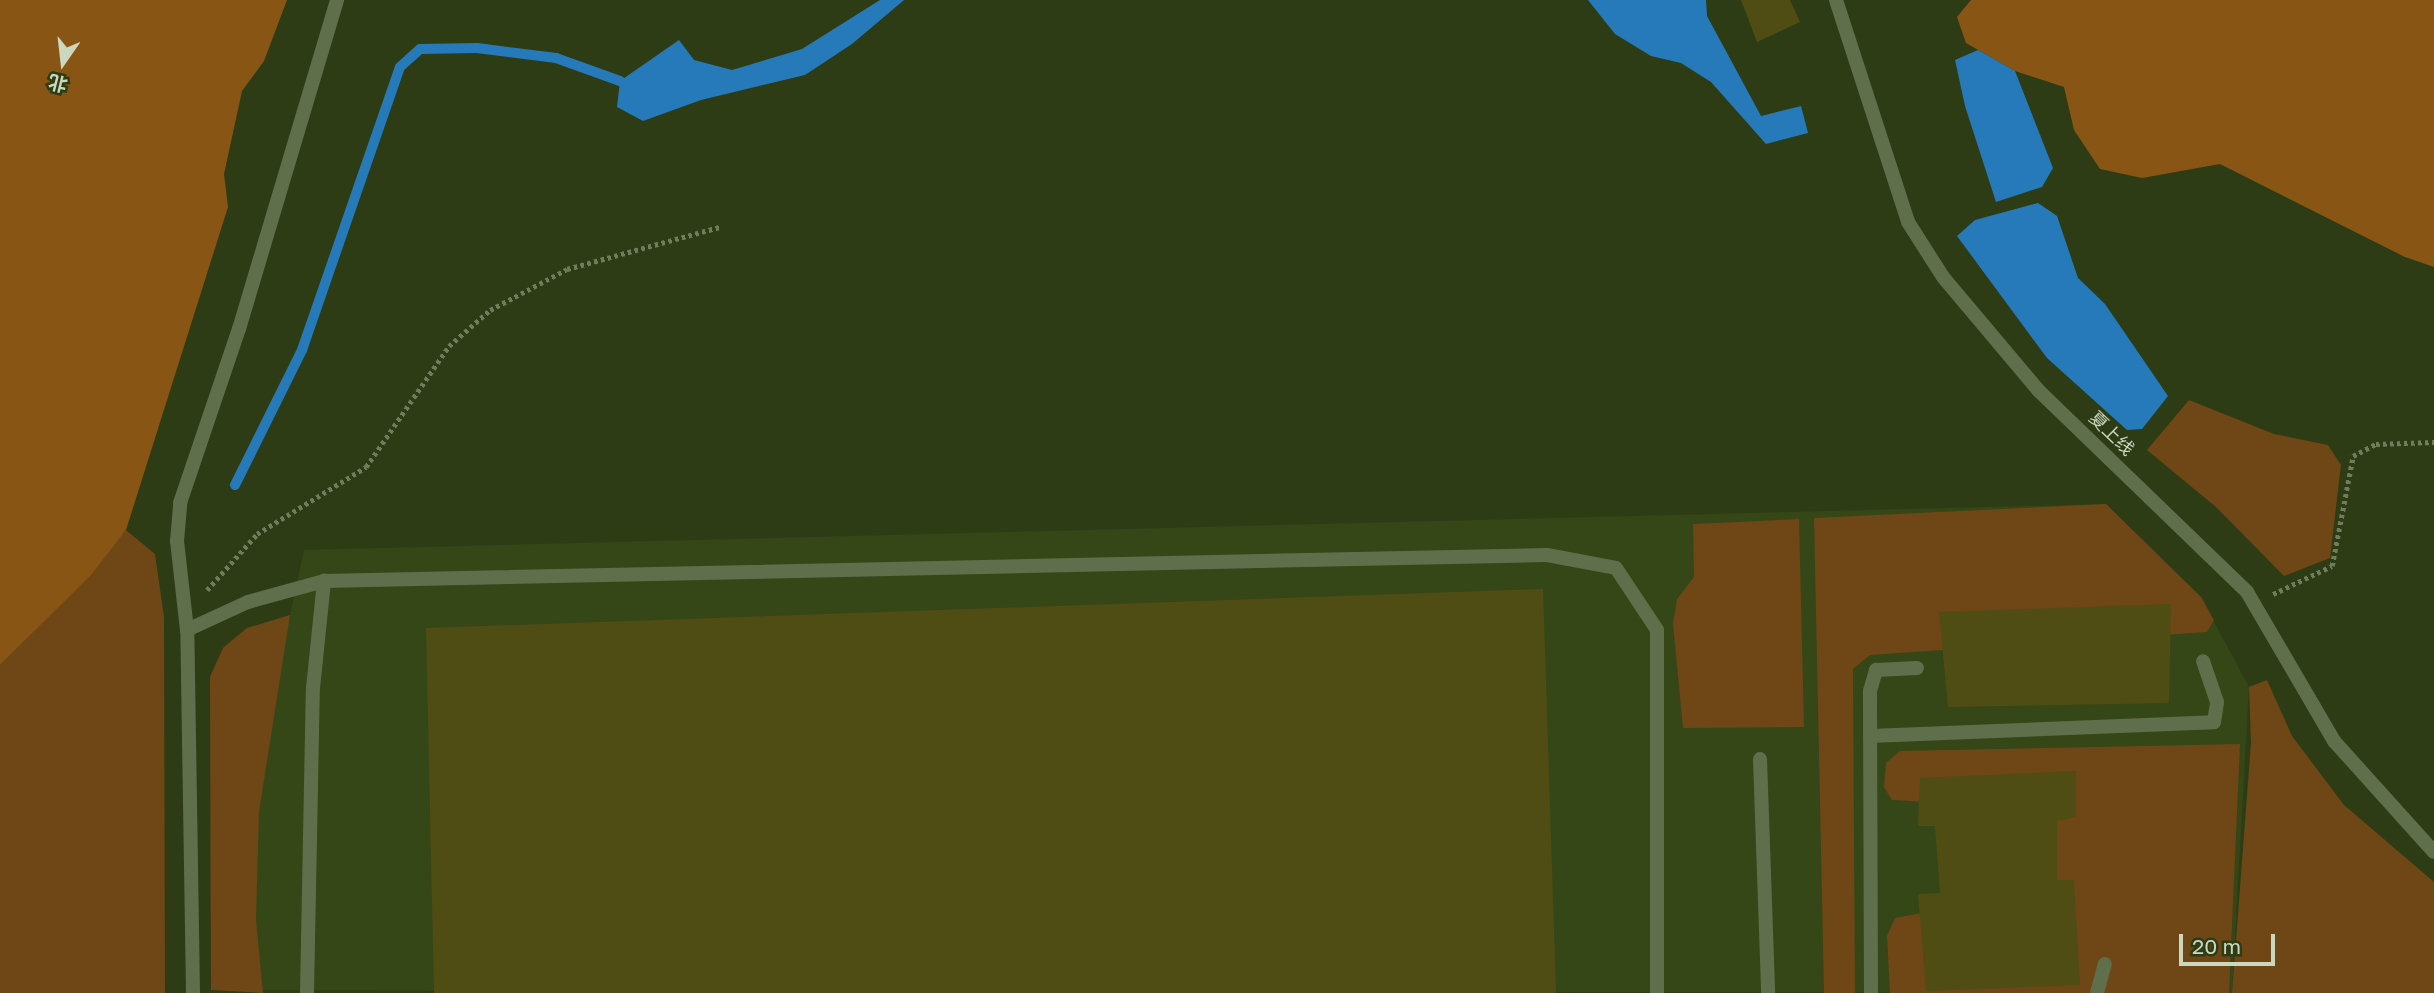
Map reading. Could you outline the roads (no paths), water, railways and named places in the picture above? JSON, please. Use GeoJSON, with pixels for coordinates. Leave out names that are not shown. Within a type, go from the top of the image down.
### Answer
{"type":"FeatureCollection","features":[{"type":"Feature","properties":{"kind":"street"},"geometry":{"type":"LineString","coordinates":[[193,993],[187,630],[177,541],[180,503],[239,328],[337,0]]}},
{"type":"Feature","properties":{"kind":"street","name":"夏上线"},"geometry":{"type":"LineString","coordinates":[[1836,0],[1908,222],[1943,277],[2038,390],[2247,592],[2334,741],[2434,852]]}},
{"type":"Feature","properties":{"kind":"street"},"geometry":{"type":"LineString","coordinates":[[187,630],[248,602],[324,581],[1547,555],[1616,568],[1657,630],[1657,993]]}},
{"type":"Feature","properties":{"kind":"street"},"geometry":{"type":"LineString","coordinates":[[307,993],[313,688],[324,581]]}},
{"type":"Feature","properties":{"kind":"street"},"geometry":{"type":"LineString","coordinates":[[1870,736],[2214,722],[2217,702],[2203,661]]}},
{"type":"Feature","properties":{"kind":"street"},"geometry":{"type":"LineString","coordinates":[[1871,993],[1870,691],[1876,670],[1917,668]]}},
{"type":"Feature","properties":{"kind":"street"},"geometry":{"type":"LineString","coordinates":[[1760,759],[1768,993]]}},
{"type":"Feature","properties":{"kind":"street"},"geometry":{"type":"LineString","coordinates":[[2097,993],[2105,964]]}},
{"type":"Feature","properties":{"kind":"water"},"geometry":{"type":"Polygon","coordinates":[[[880,0],[904,0],[852,44],[805,75],[701,100],[643,121],[617,107],[620,81],[679,40],[694,60],[732,70],[802,49],[880,0]]]}},
{"type":"Feature","properties":{"kind":"water"},"geometry":{"type":"Polygon","coordinates":[[[1588,0],[1706,0],[1707,16],[1761,116],[1801,106],[1808,133],[1766,144],[1711,82],[1681,63],[1651,56],[1615,34],[1588,0]]]}},
{"type":"Feature","properties":{"kind":"water"},"geometry":{"type":"Polygon","coordinates":[[[1978,50],[2015,71],[2053,168],[2042,187],[1996,202],[1965,106],[1955,60],[1978,50]]]}},
{"type":"Feature","properties":{"kind":"water"},"geometry":{"type":"Polygon","coordinates":[[[2038,203],[2057,216],[2078,278],[2105,304],[2168,396],[2142,429],[2127,430],[2047,358],[1957,236],[1975,220],[2038,203]]]}},
{"type":"Feature","properties":{"kind":"waterway"},"geometry":{"type":"LineString","coordinates":[[235,485],[302,350],[400,67],[420,49],[477,48],[556,58],[620,81]]}}]}
